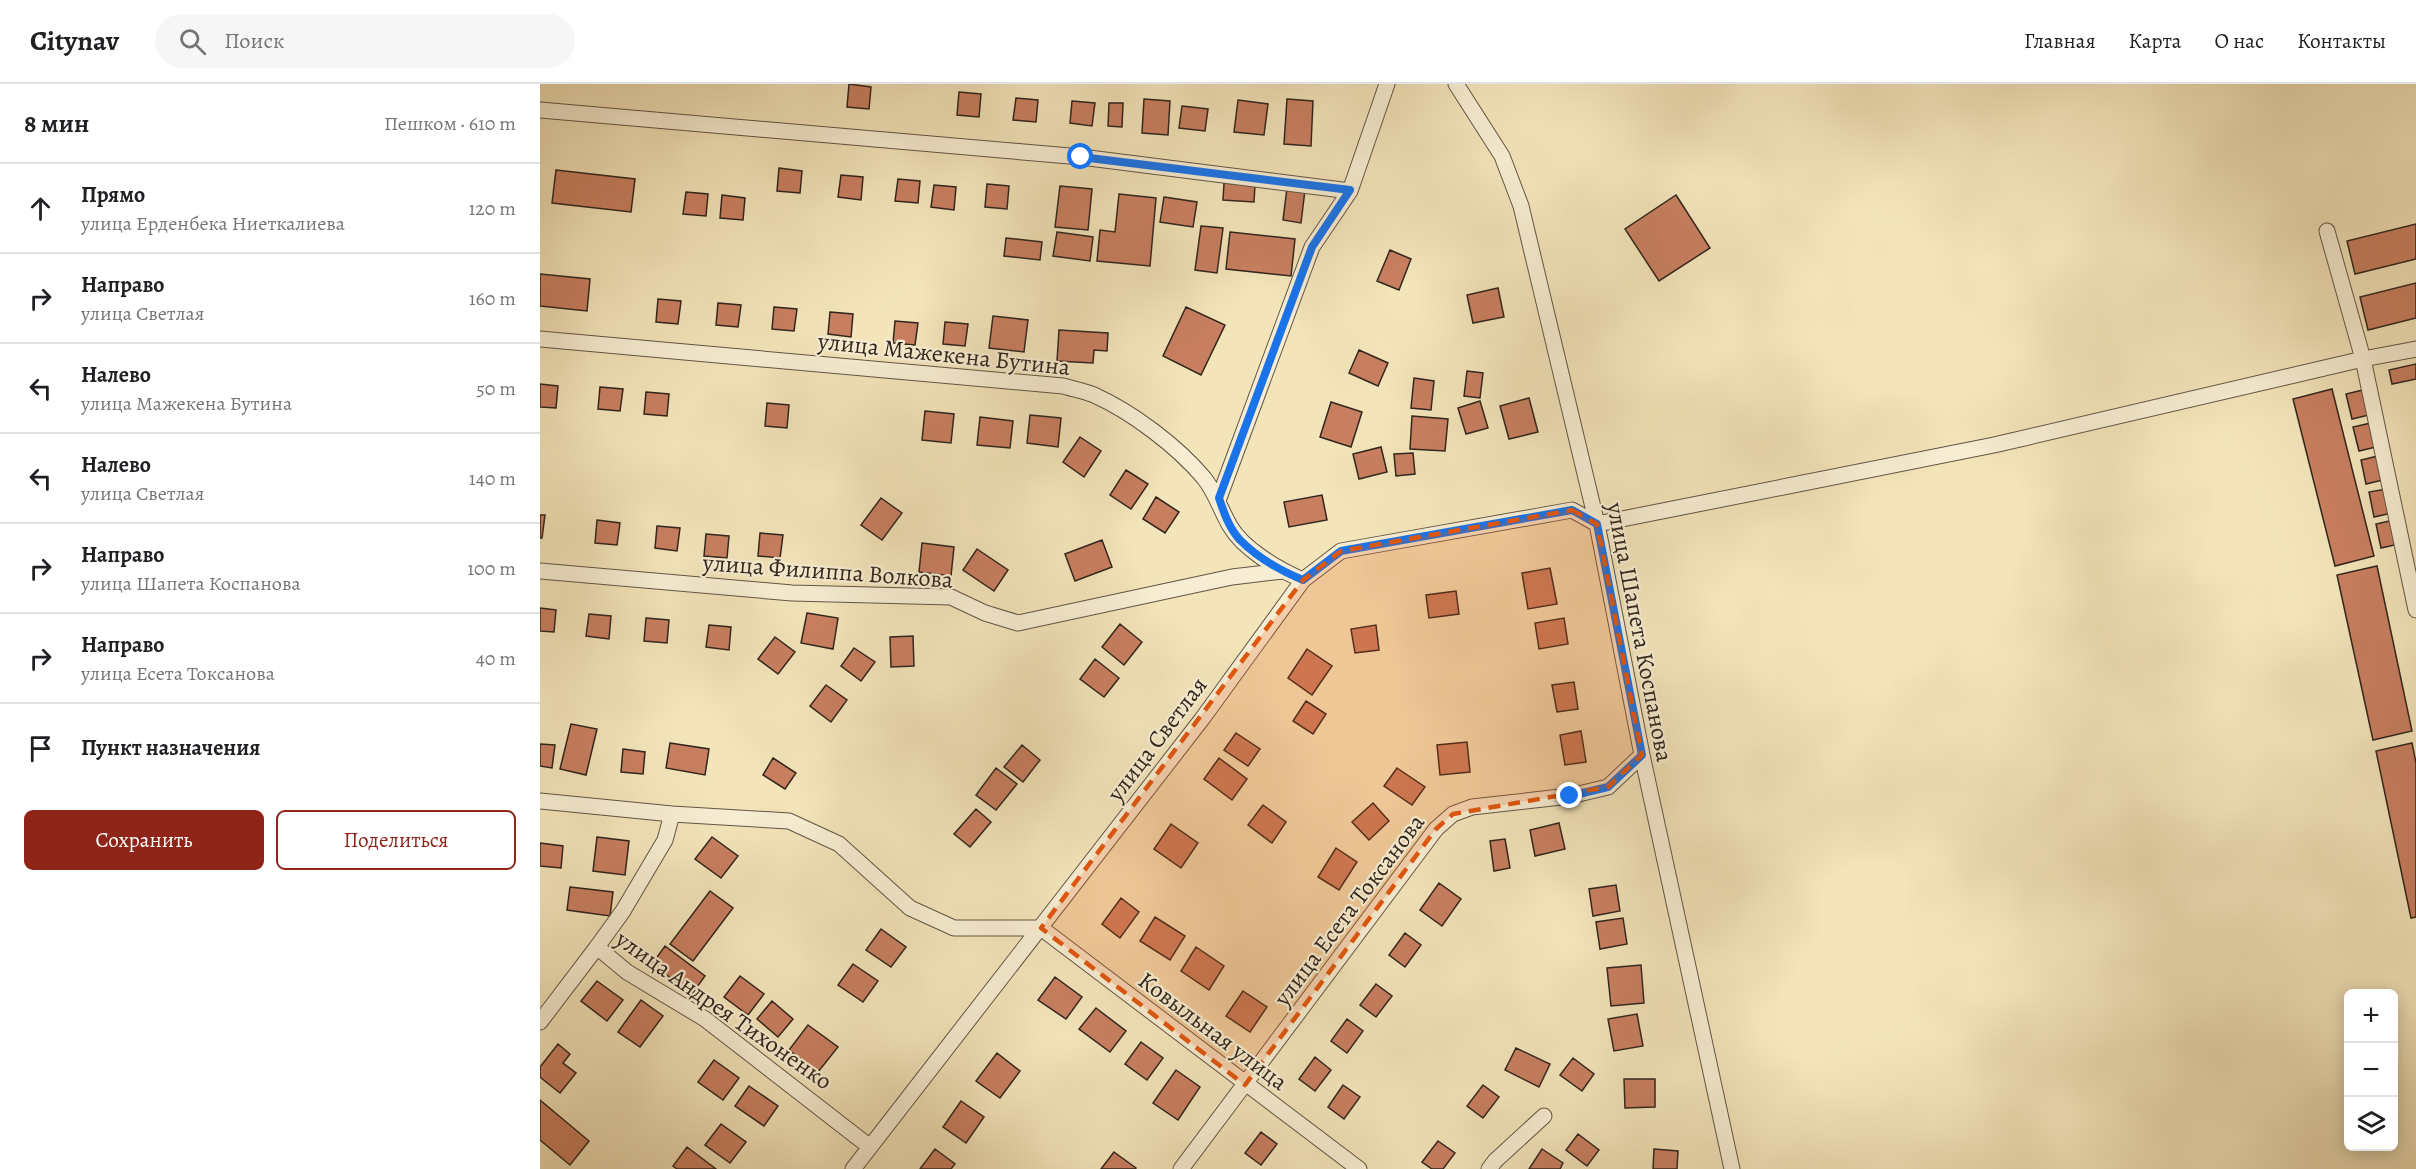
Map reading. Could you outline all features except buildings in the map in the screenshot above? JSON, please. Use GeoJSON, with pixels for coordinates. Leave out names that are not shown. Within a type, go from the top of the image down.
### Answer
{"type":"FeatureCollection","features":[{"type":"Feature","properties":{"kind":"street"},"geometry":{"type":"LineString","coordinates":[[1219,498],[1312,247],[1350,190],[1387,84]]}},
{"type":"Feature","properties":{"kind":"street","name":"улица Шапета Коспанова"},"geometry":{"type":"LineString","coordinates":[[1456,84],[1502,156],[1521,206],[1597,524],[1642,755],[1731,1169]]}},
{"type":"Feature","properties":{"kind":"street"},"geometry":{"type":"LineString","coordinates":[[540,110],[1081,157],[1350,190]]}},
{"type":"Feature","properties":{"kind":"street"},"geometry":{"type":"LineString","coordinates":[[2327,231],[2363,359],[2416,610]]}},
{"type":"Feature","properties":{"kind":"street","name":"улица Мажекена Бутина"},"geometry":{"type":"LineString","coordinates":[[540,339],[1063,386],[1091,394],[1120,407],[1192,465],[1219,498],[1225,516],[1240,540],[1283,571],[1303,580]]}},
{"type":"Feature","properties":{"kind":"street"},"geometry":{"type":"LineString","coordinates":[[1597,524],[1994,446],[2363,359],[2416,349]]}},
{"type":"Feature","properties":{"kind":"street","name":"улица Светлая"},"geometry":{"type":"LineString","coordinates":[[852,1169],[1202,719],[1303,580],[1341,551],[1572,510],[1597,524]]}},
{"type":"Feature","properties":{"kind":"street","name":"улица Филиппа Волкова"},"geometry":{"type":"LineString","coordinates":[[540,571],[792,593],[951,597],[985,613],[1018,623],[1232,577],[1283,571]]}},
{"type":"Feature","properties":{"kind":"street","name":"улица Есета Токсанова"},"geometry":{"type":"LineString","coordinates":[[1181,1169],[1436,829],[1453,814],[1472,807],[1570,796],[1608,787],[1642,755]]}},
{"type":"Feature","properties":{"kind":"street"},"geometry":{"type":"LineString","coordinates":[[540,801],[672,814],[789,821],[839,844],[910,908],[954,928],[1041,928]]}},
{"type":"Feature","properties":{"kind":"street"},"geometry":{"type":"LineString","coordinates":[[597,947],[623,911],[665,840],[672,814]]}},
{"type":"Feature","properties":{"kind":"street","name":"Ковыльная улица"},"geometry":{"type":"LineString","coordinates":[[1041,928],[1359,1169]]}},
{"type":"Feature","properties":{"kind":"street","name":"улица Андрея Тихоненко"},"geometry":{"type":"LineString","coordinates":[[540,1022],[597,947],[627,972],[705,1019],[870,1147]]}},
{"type":"Feature","properties":{"kind":"street"},"geometry":{"type":"LineString","coordinates":[[1489,1169],[1494,1161],[1544,1116]]}},
{"type":"Feature","properties":{"kind":"highlighted area"},"geometry":{"type":"Polygon","coordinates":[[[1572,510],[1597,524],[1642,755],[1608,787],[1453,814],[1436,829],[1245,1085],[1041,928],[1303,580],[1341,551],[1572,510]]]}},
{"type":"Feature","properties":{"kind":"route"},"geometry":{"type":"LineString","coordinates":[[1081,157],[1350,190],[1312,247],[1219,498],[1225,516],[1240,540],[1283,571],[1303,580],[1341,551],[1572,510],[1597,524],[1642,755],[1608,787],[1570,796]]}}]}
